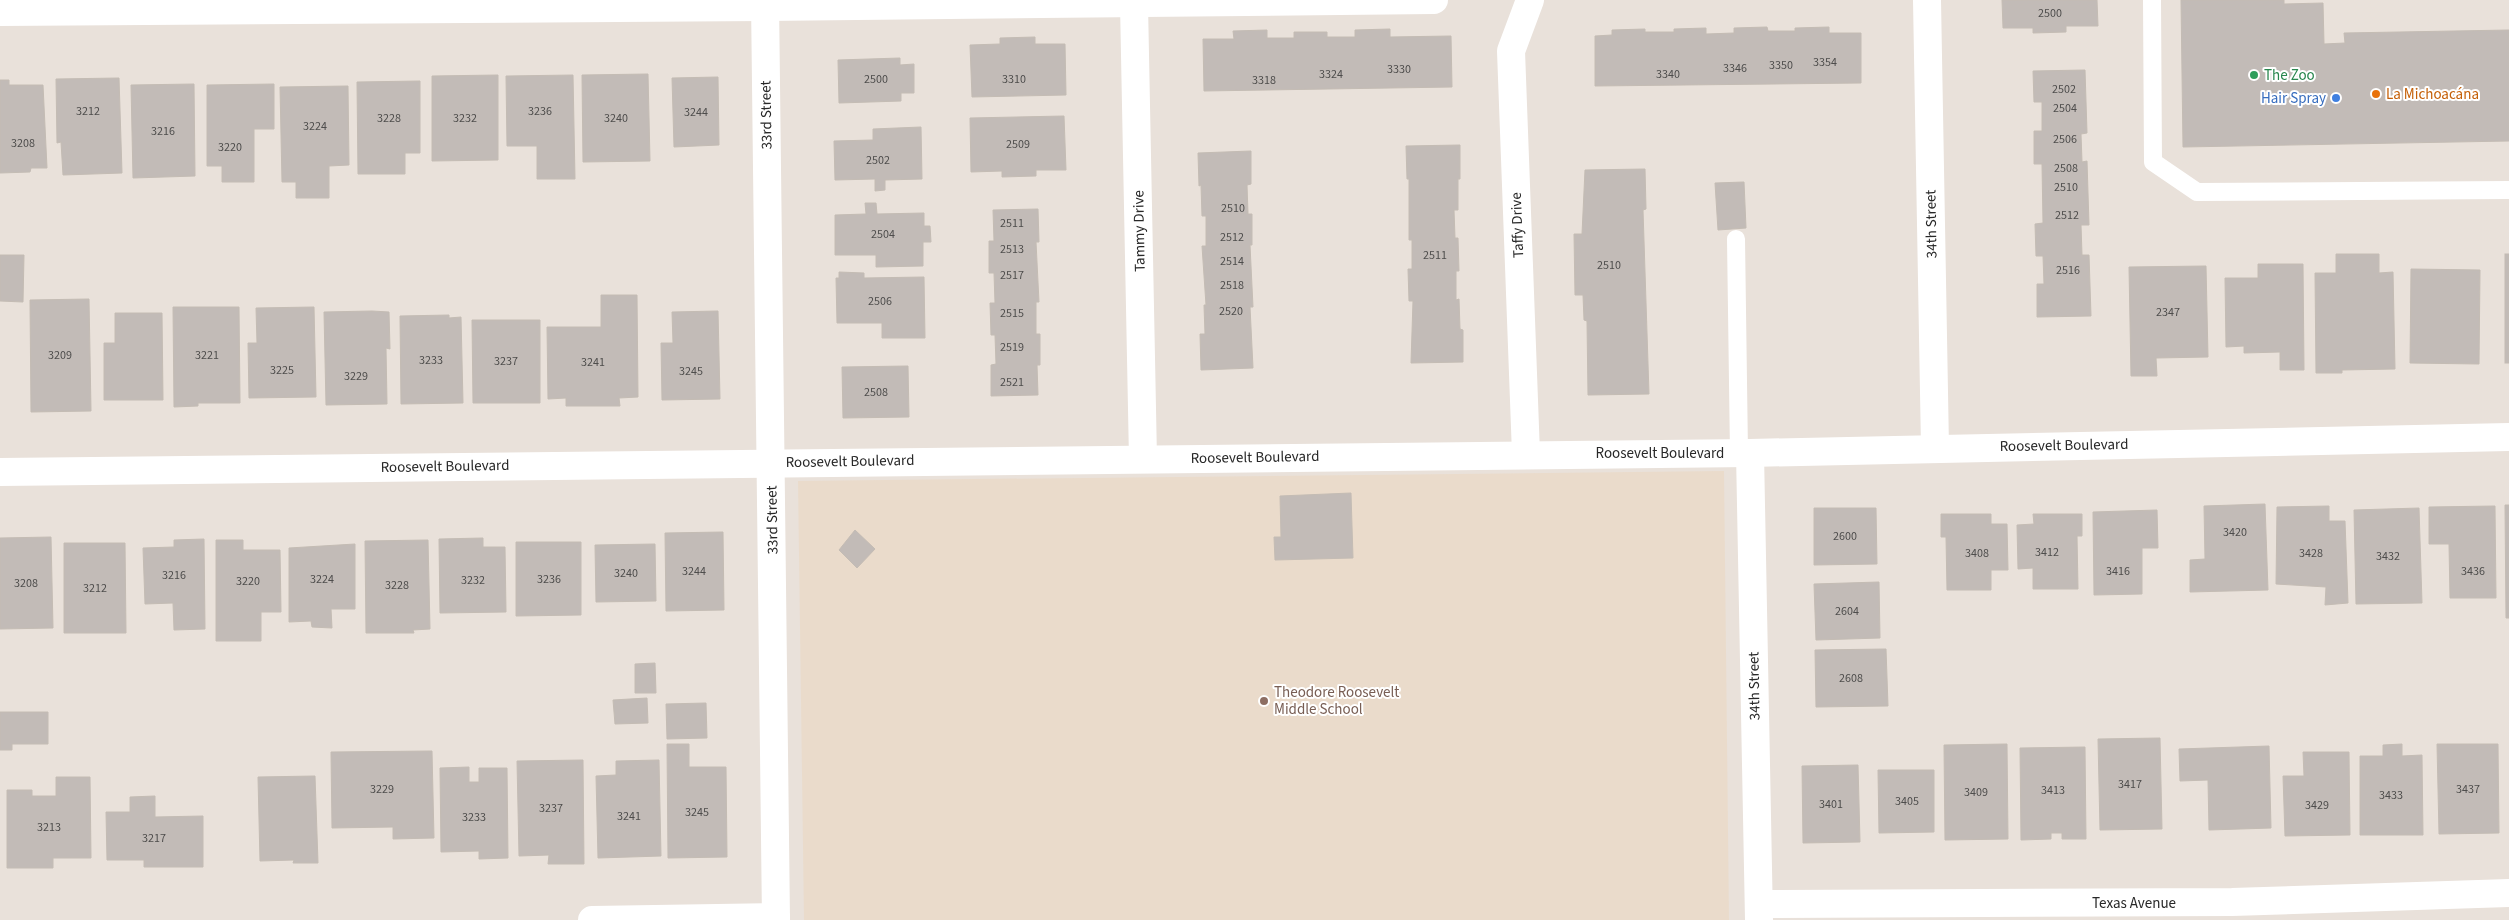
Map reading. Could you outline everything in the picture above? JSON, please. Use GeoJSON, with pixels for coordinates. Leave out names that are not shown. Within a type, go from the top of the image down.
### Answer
{"type":"FeatureCollection","features":[{"type":"Feature","properties":{"kind":"street"},"geometry":{"type":"LineString","coordinates":[[0,12],[765,4],[1134,4],[1434,0]]}},
{"type":"Feature","properties":{"kind":"street","name":"Taffy Drive"},"geometry":{"type":"LineString","coordinates":[[1526,454],[1511,51],[1530,0]]}},
{"type":"Feature","properties":{"kind":"street","name":"34th Street"},"geometry":{"type":"LineString","coordinates":[[1927,0],[1935,448]]}},
{"type":"Feature","properties":{"kind":"street","name":"33rd Street"},"geometry":{"type":"LineString","coordinates":[[765,4],[776,919]]}},
{"type":"Feature","properties":{"kind":"street","name":"Tammy Drive"},"geometry":{"type":"LineString","coordinates":[[1134,4],[1143,459]]}},
{"type":"Feature","properties":{"kind":"street","name":"Roosevelt Boulevard"},"geometry":{"type":"LineString","coordinates":[[0,472],[771,462],[1745,453],[2509,437]]}},
{"type":"Feature","properties":{"kind":"street","name":"34th Street"},"geometry":{"type":"LineString","coordinates":[[1745,453],[1759,912]]}},
{"type":"Feature","properties":{"kind":"street","name":"Texas Avenue"},"geometry":{"type":"LineString","coordinates":[[1759,912],[2232,902],[2509,892]]}},
{"type":"Feature","properties":{"kind":"street"},"geometry":{"type":"LineString","coordinates":[[592,920],[776,919]]}},
{"type":"Feature","properties":{"kind":"lane"},"geometry":{"type":"LineString","coordinates":[[2152,0],[2153,162],[2197,192],[2509,190]]}},
{"type":"Feature","properties":{"kind":"lane"},"geometry":{"type":"LineString","coordinates":[[1736,239],[1745,453]]}},
{"type":"Feature","properties":{"kind":"shaded area","name":"Theodore Roosevelt Middle School"},"geometry":{"type":"Polygon","coordinates":[[[1724,471],[1729,920],[804,920],[798,481],[1724,471]]]}},
{"type":"Feature","properties":{"kind":"building"},"geometry":{"type":"Polygon","coordinates":[[[2002,0],[2097,0],[2098,26],[2066,26],[2066,32],[2033,33],[2033,28],[2003,28],[2002,0]]]}},
{"type":"Feature","properties":{"kind":"building"},"geometry":{"type":"Polygon","coordinates":[[[2181,0],[2284,0],[2284,4],[2323,3],[2324,44],[2345,43],[2344,33],[2509,30],[2509,141],[2183,147],[2181,0]]]}},
{"type":"Feature","properties":{"kind":"building"},"geometry":{"type":"Polygon","coordinates":[[[1767,27],[1768,31],[1795,31],[1795,28],[1829,27],[1829,33],[1861,33],[1861,83],[1595,86],[1595,36],[1612,35],[1612,30],[1645,29],[1645,32],[1674,32],[1674,29],[1706,28],[1706,34],[1734,33],[1734,28],[1767,27]]]}},
{"type":"Feature","properties":{"kind":"building"},"geometry":{"type":"Polygon","coordinates":[[[1390,29],[1390,37],[1451,36],[1452,87],[1204,91],[1203,39],[1234,39],[1233,31],[1267,30],[1267,38],[1294,38],[1294,32],[1327,32],[1327,37],[1355,37],[1355,30],[1390,29]]]}},
{"type":"Feature","properties":{"kind":"building"},"geometry":{"type":"Polygon","coordinates":[[[1035,37],[1035,44],[1065,44],[1066,95],[972,97],[970,45],[1000,44],[1000,38],[1035,37]]]}},
{"type":"Feature","properties":{"kind":"building"},"geometry":{"type":"Polygon","coordinates":[[[900,58],[900,65],[914,64],[914,93],[901,93],[901,101],[839,103],[838,60],[900,58]]]}},
{"type":"Feature","properties":{"kind":"building"},"geometry":{"type":"Polygon","coordinates":[[[2085,70],[2087,133],[2081,134],[2082,162],[2087,161],[2089,225],[2081,225],[2082,255],[2089,255],[2091,316],[2037,317],[2037,284],[2044,284],[2043,256],[2036,256],[2035,224],[2043,223],[2042,164],[2034,164],[2034,131],[2042,131],[2042,102],[2034,102],[2033,71],[2085,70]]]}},
{"type":"Feature","properties":{"kind":"building"},"geometry":{"type":"Polygon","coordinates":[[[648,74],[650,161],[583,162],[582,75],[648,74]]]}},
{"type":"Feature","properties":{"kind":"building"},"geometry":{"type":"Polygon","coordinates":[[[498,75],[498,160],[432,161],[432,76],[498,75]]]}},
{"type":"Feature","properties":{"kind":"building"},"geometry":{"type":"Polygon","coordinates":[[[573,75],[575,179],[537,179],[537,146],[507,146],[506,76],[573,75]]]}},
{"type":"Feature","properties":{"kind":"building"},"geometry":{"type":"Polygon","coordinates":[[[718,77],[719,145],[674,147],[672,78],[718,77]]]}},
{"type":"Feature","properties":{"kind":"building"},"geometry":{"type":"Polygon","coordinates":[[[119,78],[122,173],[63,175],[61,142],[57,143],[56,79],[119,78]]]}},
{"type":"Feature","properties":{"kind":"building"},"geometry":{"type":"Polygon","coordinates":[[[0,80],[9,80],[9,85],[43,85],[47,168],[31,168],[30,172],[0,173],[0,80]]]}},
{"type":"Feature","properties":{"kind":"building"},"geometry":{"type":"Polygon","coordinates":[[[420,81],[420,153],[405,153],[405,174],[358,174],[357,82],[420,81]]]}},
{"type":"Feature","properties":{"kind":"building"},"geometry":{"type":"Polygon","coordinates":[[[194,84],[195,176],[133,178],[131,85],[194,84]]]}},
{"type":"Feature","properties":{"kind":"building"},"geometry":{"type":"Polygon","coordinates":[[[274,84],[274,129],[254,129],[254,182],[222,182],[222,166],[207,166],[207,85],[274,84]]]}},
{"type":"Feature","properties":{"kind":"building"},"geometry":{"type":"Polygon","coordinates":[[[348,86],[349,165],[329,166],[329,198],[296,198],[296,182],[282,182],[280,87],[348,86]]]}},
{"type":"Feature","properties":{"kind":"building"},"geometry":{"type":"Polygon","coordinates":[[[1064,116],[1066,170],[1036,170],[1036,176],[1002,177],[1002,171],[971,172],[970,118],[1064,116]]]}},
{"type":"Feature","properties":{"kind":"building"},"geometry":{"type":"Polygon","coordinates":[[[921,127],[922,179],[885,180],[885,190],[875,191],[875,179],[835,180],[834,141],[873,140],[873,129],[921,127]]]}},
{"type":"Feature","properties":{"kind":"building"},"geometry":{"type":"Polygon","coordinates":[[[1460,145],[1458,210],[1454,210],[1455,238],[1458,238],[1459,271],[1456,271],[1456,300],[1459,299],[1460,329],[1463,330],[1463,362],[1411,363],[1413,301],[1409,301],[1408,269],[1412,269],[1412,240],[1409,240],[1409,179],[1407,179],[1406,146],[1460,145]]]}},
{"type":"Feature","properties":{"kind":"building"},"geometry":{"type":"Polygon","coordinates":[[[1251,151],[1251,184],[1247,185],[1248,214],[1252,214],[1252,245],[1250,245],[1253,307],[1250,307],[1253,368],[1201,370],[1200,334],[1205,334],[1204,305],[1206,305],[1202,246],[1206,246],[1206,216],[1202,216],[1198,153],[1251,151]]]}},
{"type":"Feature","properties":{"kind":"building"},"geometry":{"type":"Polygon","coordinates":[[[1645,169],[1646,209],[1643,210],[1649,394],[1588,395],[1587,321],[1584,320],[1583,295],[1575,295],[1574,234],[1582,234],[1585,170],[1645,169]]]}},
{"type":"Feature","properties":{"kind":"building"},"geometry":{"type":"Polygon","coordinates":[[[1744,182],[1746,228],[1718,230],[1715,183],[1744,182]]]}},
{"type":"Feature","properties":{"kind":"building"},"geometry":{"type":"Polygon","coordinates":[[[865,203],[876,203],[877,214],[924,213],[924,226],[930,226],[931,242],[923,242],[923,266],[876,267],[876,255],[835,255],[835,215],[866,214],[865,203]]]}},
{"type":"Feature","properties":{"kind":"building"},"geometry":{"type":"Polygon","coordinates":[[[1038,209],[1039,242],[1036,242],[1039,302],[1036,302],[1036,334],[1040,334],[1040,365],[1037,365],[1038,395],[991,396],[991,365],[996,364],[995,335],[991,335],[990,303],[995,303],[994,273],[989,273],[989,241],[994,241],[993,210],[1038,209]]]}},
{"type":"Feature","properties":{"kind":"building"},"geometry":{"type":"Polygon","coordinates":[[[2336,254],[2379,254],[2379,273],[2393,272],[2395,369],[2342,370],[2342,373],[2316,373],[2315,273],[2336,273],[2336,254]]]}},
{"type":"Feature","properties":{"kind":"building"},"geometry":{"type":"Polygon","coordinates":[[[2505,254],[2509,254],[2509,363],[2505,363],[2505,254]]]}},
{"type":"Feature","properties":{"kind":"building"},"geometry":{"type":"Polygon","coordinates":[[[0,255],[24,255],[23,302],[0,301],[0,255]]]}},
{"type":"Feature","properties":{"kind":"building"},"geometry":{"type":"Polygon","coordinates":[[[2258,264],[2303,264],[2304,370],[2280,370],[2280,352],[2244,353],[2244,346],[2226,347],[2225,278],[2258,278],[2258,264]]]}},
{"type":"Feature","properties":{"kind":"building"},"geometry":{"type":"Polygon","coordinates":[[[2206,266],[2208,357],[2156,358],[2157,376],[2131,376],[2129,267],[2206,266]]]}},
{"type":"Feature","properties":{"kind":"building"},"geometry":{"type":"Polygon","coordinates":[[[2411,269],[2480,270],[2479,364],[2410,363],[2411,269]]]}},
{"type":"Feature","properties":{"kind":"building"},"geometry":{"type":"Polygon","coordinates":[[[839,272],[864,273],[864,278],[924,277],[925,338],[882,338],[882,323],[837,323],[836,278],[839,278],[839,272]]]}},
{"type":"Feature","properties":{"kind":"building"},"geometry":{"type":"Polygon","coordinates":[[[601,295],[637,295],[638,397],[619,398],[620,406],[566,406],[566,398],[548,399],[547,327],[601,327],[601,295]]]}},
{"type":"Feature","properties":{"kind":"building"},"geometry":{"type":"Polygon","coordinates":[[[89,299],[91,411],[31,412],[30,300],[89,299]]]}},
{"type":"Feature","properties":{"kind":"building"},"geometry":{"type":"Polygon","coordinates":[[[173,307],[239,307],[240,403],[198,403],[198,406],[174,407],[173,307]]]}},
{"type":"Feature","properties":{"kind":"building"},"geometry":{"type":"Polygon","coordinates":[[[314,307],[316,397],[249,398],[248,343],[257,343],[256,308],[314,307]]]}},
{"type":"Feature","properties":{"kind":"building"},"geometry":{"type":"Polygon","coordinates":[[[718,311],[720,399],[662,400],[661,343],[673,343],[672,312],[718,311]]]}},
{"type":"Feature","properties":{"kind":"building"},"geometry":{"type":"Polygon","coordinates":[[[324,312],[389,312],[390,349],[386,348],[387,404],[326,405],[324,312]]]}},
{"type":"Feature","properties":{"kind":"building"},"geometry":{"type":"Polygon","coordinates":[[[115,313],[162,313],[163,400],[104,400],[104,343],[115,343],[115,313]]]}},
{"type":"Feature","properties":{"kind":"building"},"geometry":{"type":"Polygon","coordinates":[[[449,315],[449,318],[461,317],[463,403],[401,404],[400,316],[449,315]]]}},
{"type":"Feature","properties":{"kind":"building"},"geometry":{"type":"Polygon","coordinates":[[[472,320],[540,320],[540,403],[473,403],[472,320]]]}},
{"type":"Feature","properties":{"kind":"building"},"geometry":{"type":"Polygon","coordinates":[[[908,366],[909,417],[843,418],[842,367],[908,366]]]}},
{"type":"Feature","properties":{"kind":"building"},"geometry":{"type":"Polygon","coordinates":[[[1351,493],[1353,558],[1275,560],[1274,537],[1281,537],[1280,496],[1351,493]]]}},
{"type":"Feature","properties":{"kind":"building"},"geometry":{"type":"Polygon","coordinates":[[[2265,504],[2268,590],[2190,592],[2190,560],[2205,559],[2204,506],[2265,504]]]}},
{"type":"Feature","properties":{"kind":"building"},"geometry":{"type":"Polygon","coordinates":[[[2505,505],[2509,505],[2509,618],[2506,618],[2505,505]]]}},
{"type":"Feature","properties":{"kind":"building"},"geometry":{"type":"Polygon","coordinates":[[[2329,506],[2329,521],[2345,521],[2348,603],[2325,605],[2326,587],[2276,584],[2277,507],[2329,506]]]}},
{"type":"Feature","properties":{"kind":"building"},"geometry":{"type":"Polygon","coordinates":[[[2495,506],[2496,598],[2450,598],[2449,544],[2429,544],[2429,507],[2495,506]]]}},
{"type":"Feature","properties":{"kind":"building"},"geometry":{"type":"Polygon","coordinates":[[[1814,508],[1876,508],[1877,564],[1814,565],[1814,508]]]}},
{"type":"Feature","properties":{"kind":"building"},"geometry":{"type":"Polygon","coordinates":[[[2419,508],[2422,603],[2356,604],[2354,510],[2419,508]]]}},
{"type":"Feature","properties":{"kind":"building"},"geometry":{"type":"Polygon","coordinates":[[[2157,510],[2158,548],[2142,548],[2142,594],[2094,595],[2093,512],[2157,510]]]}},
{"type":"Feature","properties":{"kind":"building"},"geometry":{"type":"Polygon","coordinates":[[[1941,514],[1991,514],[1991,524],[2007,524],[2008,570],[1991,570],[1991,590],[1947,590],[1946,537],[1941,537],[1941,514]]]}},
{"type":"Feature","properties":{"kind":"building"},"geometry":{"type":"Polygon","coordinates":[[[2033,514],[2082,514],[2082,536],[2077,536],[2078,589],[2033,589],[2033,568],[2018,569],[2017,525],[2034,524],[2033,514]]]}},
{"type":"Feature","properties":{"kind":"building"},"geometry":{"type":"Polygon","coordinates":[[[855,530],[875,549],[857,568],[839,550],[855,530]]]}},
{"type":"Feature","properties":{"kind":"building"},"geometry":{"type":"Polygon","coordinates":[[[723,532],[724,610],[666,611],[665,533],[723,532]]]}},
{"type":"Feature","properties":{"kind":"building"},"geometry":{"type":"Polygon","coordinates":[[[51,537],[53,628],[0,629],[0,538],[51,537]]]}},
{"type":"Feature","properties":{"kind":"building"},"geometry":{"type":"Polygon","coordinates":[[[483,538],[483,547],[505,547],[506,612],[440,613],[439,539],[483,538]]]}},
{"type":"Feature","properties":{"kind":"building"},"geometry":{"type":"Polygon","coordinates":[[[204,539],[205,629],[174,630],[173,603],[145,604],[143,548],[174,547],[174,540],[204,539]]]}},
{"type":"Feature","properties":{"kind":"building"},"geometry":{"type":"Polygon","coordinates":[[[216,540],[243,540],[243,550],[280,550],[281,612],[261,612],[261,641],[216,641],[216,540]]]}},
{"type":"Feature","properties":{"kind":"building"},"geometry":{"type":"Polygon","coordinates":[[[428,540],[430,629],[413,630],[414,633],[366,633],[365,541],[428,540]]]}},
{"type":"Feature","properties":{"kind":"building"},"geometry":{"type":"Polygon","coordinates":[[[516,542],[581,542],[581,615],[516,616],[516,542]]]}},
{"type":"Feature","properties":{"kind":"building"},"geometry":{"type":"Polygon","coordinates":[[[64,543],[125,543],[126,633],[64,633],[64,543]]]}},
{"type":"Feature","properties":{"kind":"building"},"geometry":{"type":"Polygon","coordinates":[[[355,544],[355,609],[331,609],[332,628],[312,627],[311,621],[289,622],[289,548],[355,544]]]}},
{"type":"Feature","properties":{"kind":"building"},"geometry":{"type":"Polygon","coordinates":[[[655,544],[656,601],[596,602],[595,545],[655,544]]]}},
{"type":"Feature","properties":{"kind":"building"},"geometry":{"type":"Polygon","coordinates":[[[1879,582],[1880,638],[1816,640],[1814,584],[1879,582]]]}},
{"type":"Feature","properties":{"kind":"building"},"geometry":{"type":"Polygon","coordinates":[[[1886,649],[1888,706],[1816,707],[1815,650],[1886,649]]]}},
{"type":"Feature","properties":{"kind":"building"},"geometry":{"type":"Polygon","coordinates":[[[655,663],[656,693],[635,693],[635,664],[655,663]]]}},
{"type":"Feature","properties":{"kind":"building"},"geometry":{"type":"Polygon","coordinates":[[[647,698],[648,723],[615,724],[613,700],[647,698]]]}},
{"type":"Feature","properties":{"kind":"building"},"geometry":{"type":"Polygon","coordinates":[[[706,703],[707,738],[667,739],[666,704],[706,703]]]}},
{"type":"Feature","properties":{"kind":"building"},"geometry":{"type":"Polygon","coordinates":[[[0,712],[48,712],[48,744],[12,744],[12,750],[0,750],[0,712]]]}},
{"type":"Feature","properties":{"kind":"building"},"geometry":{"type":"Polygon","coordinates":[[[2160,738],[2162,829],[2100,830],[2098,739],[2160,738]]]}},
{"type":"Feature","properties":{"kind":"building"},"geometry":{"type":"Polygon","coordinates":[[[667,744],[689,744],[689,767],[726,767],[727,857],[668,858],[667,744]]]}},
{"type":"Feature","properties":{"kind":"building"},"geometry":{"type":"Polygon","coordinates":[[[2007,744],[2008,839],[1945,840],[1944,745],[2007,744]]]}},
{"type":"Feature","properties":{"kind":"building"},"geometry":{"type":"Polygon","coordinates":[[[2402,744],[2402,756],[2422,755],[2423,835],[2360,835],[2360,756],[2383,756],[2383,745],[2402,744]]]}},
{"type":"Feature","properties":{"kind":"building"},"geometry":{"type":"Polygon","coordinates":[[[2437,744],[2498,744],[2499,833],[2439,834],[2437,744]]]}},
{"type":"Feature","properties":{"kind":"building"},"geometry":{"type":"Polygon","coordinates":[[[2269,746],[2271,828],[2209,830],[2208,780],[2180,781],[2179,749],[2269,746]]]}},
{"type":"Feature","properties":{"kind":"building"},"geometry":{"type":"Polygon","coordinates":[[[2085,747],[2086,839],[2062,839],[2062,833],[2051,833],[2051,839],[2021,840],[2020,748],[2085,747]]]}},
{"type":"Feature","properties":{"kind":"building"},"geometry":{"type":"Polygon","coordinates":[[[432,751],[434,838],[393,839],[393,827],[332,828],[331,752],[432,751]]]}},
{"type":"Feature","properties":{"kind":"building"},"geometry":{"type":"Polygon","coordinates":[[[2303,752],[2349,752],[2350,835],[2285,836],[2283,776],[2304,776],[2303,752]]]}},
{"type":"Feature","properties":{"kind":"building"},"geometry":{"type":"Polygon","coordinates":[[[583,760],[584,864],[548,864],[549,855],[519,856],[517,761],[583,760]]]}},
{"type":"Feature","properties":{"kind":"building"},"geometry":{"type":"Polygon","coordinates":[[[659,760],[661,856],[598,858],[596,776],[616,775],[616,761],[659,760]]]}},
{"type":"Feature","properties":{"kind":"building"},"geometry":{"type":"Polygon","coordinates":[[[1858,765],[1860,842],[1803,843],[1802,766],[1858,765]]]}},
{"type":"Feature","properties":{"kind":"building"},"geometry":{"type":"Polygon","coordinates":[[[469,767],[469,782],[479,782],[479,768],[507,768],[508,858],[479,859],[479,851],[441,852],[440,768],[469,767]]]}},
{"type":"Feature","properties":{"kind":"building"},"geometry":{"type":"Polygon","coordinates":[[[1878,770],[1934,770],[1934,832],[1879,833],[1878,770]]]}},
{"type":"Feature","properties":{"kind":"building"},"geometry":{"type":"Polygon","coordinates":[[[315,776],[318,863],[293,863],[294,860],[260,861],[258,777],[315,776]]]}},
{"type":"Feature","properties":{"kind":"building"},"geometry":{"type":"Polygon","coordinates":[[[56,777],[90,777],[91,858],[53,858],[53,868],[7,868],[7,790],[32,790],[32,796],[56,796],[56,777]]]}},
{"type":"Feature","properties":{"kind":"building"},"geometry":{"type":"Polygon","coordinates":[[[155,796],[155,817],[203,816],[203,867],[144,867],[144,860],[107,860],[106,812],[130,812],[130,797],[155,796]]]}},
{"type":"Feature","properties":{"kind":"place","name":"The Zoo"},"geometry":{"type":"Point","coordinates":[2254,75]}},
{"type":"Feature","properties":{"kind":"place","name":"La Michoacána"},"geometry":{"type":"Point","coordinates":[2376,94]}},
{"type":"Feature","properties":{"kind":"place","name":"Hair Spray"},"geometry":{"type":"Point","coordinates":[2336,98]}},
{"type":"Feature","properties":{"kind":"place","name":"Theodore Roosevelt Middle School"},"geometry":{"type":"Point","coordinates":[1264,701]}}]}
